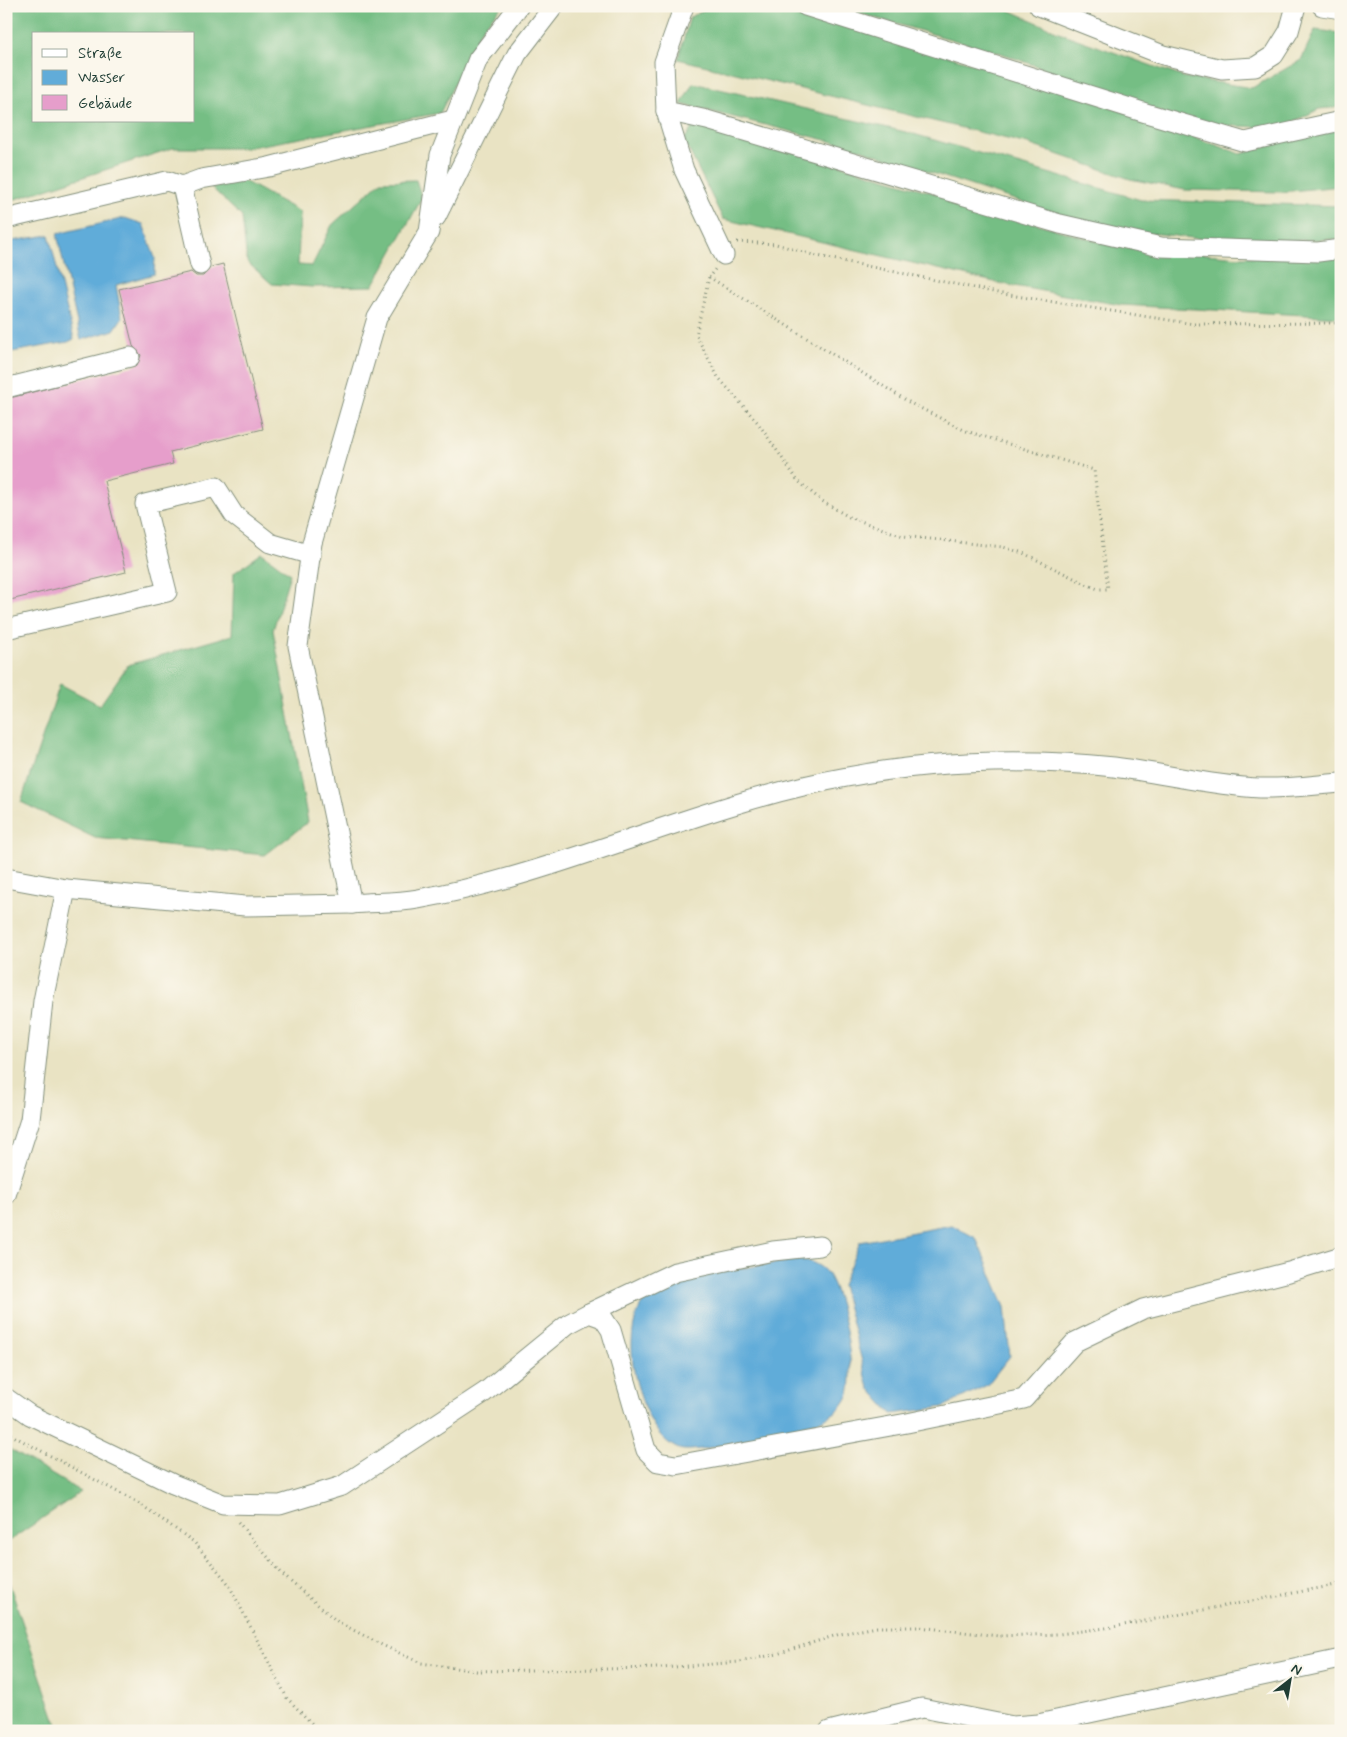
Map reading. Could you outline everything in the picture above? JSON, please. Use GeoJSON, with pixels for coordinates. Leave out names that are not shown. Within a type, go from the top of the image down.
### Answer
{"type":"FeatureCollection","features":[{"type":"Feature","properties":{"kind":"lane"},"geometry":{"type":"LineString","coordinates":[[428,232],[440,154],[453,120],[478,59],[519,6]]}},
{"type":"Feature","properties":{"kind":"lane"},"geometry":{"type":"LineString","coordinates":[[352,904],[298,646],[311,555],[377,318],[428,232],[517,54],[554,6]]}},
{"type":"Feature","properties":{"kind":"lane"},"geometry":{"type":"LineString","coordinates":[[684,6],[664,62],[666,111],[684,170],[724,255]]}},
{"type":"Feature","properties":{"kind":"lane"},"geometry":{"type":"LineString","coordinates":[[805,6],[1146,113],[1245,142],[1341,121]]}},
{"type":"Feature","properties":{"kind":"lane"},"geometry":{"type":"LineString","coordinates":[[1039,6],[1164,55],[1222,69],[1255,67],[1274,55],[1289,31],[1296,6]]}},
{"type":"Feature","properties":{"kind":"lane"},"geometry":{"type":"LineString","coordinates":[[1322,6],[1341,9]]}},
{"type":"Feature","properties":{"kind":"lane"},"geometry":{"type":"LineString","coordinates":[[666,111],[726,126],[1060,224],[1161,247],[1318,252],[1341,249]]}},
{"type":"Feature","properties":{"kind":"lane"},"geometry":{"type":"LineString","coordinates":[[6,218],[167,181],[182,186],[201,180],[269,167],[453,120]]}},
{"type":"Feature","properties":{"kind":"lane"},"geometry":{"type":"LineString","coordinates":[[182,186],[200,265]]}},
{"type":"Feature","properties":{"kind":"lane"},"geometry":{"type":"LineString","coordinates":[[6,388],[130,357]]}},
{"type":"Feature","properties":{"kind":"lane"},"geometry":{"type":"LineString","coordinates":[[6,629],[167,592],[145,504],[216,487],[234,515],[270,543],[311,555]]}},
{"type":"Feature","properties":{"kind":"lane"},"geometry":{"type":"LineString","coordinates":[[6,878],[66,889],[245,906],[352,904],[417,900],[545,868],[594,849],[755,797],[847,777],[939,764],[1028,762],[1113,767],[1260,788],[1341,783]]}},
{"type":"Feature","properties":{"kind":"lane"},"geometry":{"type":"LineString","coordinates":[[6,1195],[30,1120],[43,1000],[66,889]]}},
{"type":"Feature","properties":{"kind":"lane"},"geometry":{"type":"LineString","coordinates":[[6,1398],[30,1415],[173,1484],[223,1504],[280,1504],[342,1486],[485,1392],[568,1324],[589,1313],[675,1272],[773,1251],[820,1246]]}},
{"type":"Feature","properties":{"kind":"lane"},"geometry":{"type":"LineString","coordinates":[[589,1313],[603,1318],[611,1330],[646,1450],[658,1462],[676,1465],[906,1423],[1024,1399],[1075,1342],[1143,1309],[1289,1272],[1341,1256]]}},
{"type":"Feature","properties":{"kind":"lane"},"geometry":{"type":"LineString","coordinates":[[829,1731],[922,1708],[1013,1726],[1038,1724],[1341,1659]]}},
{"type":"Feature","properties":{"kind":"path"},"geometry":{"type":"LineString","coordinates":[[710,277],[912,404],[966,431],[1094,470],[1108,589],[1098,589],[1088,586],[1023,552],[1003,547],[903,536],[848,517],[822,501],[798,481],[758,423],[718,377],[696,335],[710,277],[724,255],[738,241],[776,244],[814,255],[1003,294],[1194,324],[1341,323]]}},
{"type":"Feature","properties":{"kind":"path"},"geometry":{"type":"LineString","coordinates":[[6,1432],[140,1504],[194,1542],[228,1582],[287,1698],[319,1731]]}},
{"type":"Feature","properties":{"kind":"path"},"geometry":{"type":"LineString","coordinates":[[223,1504],[284,1576],[338,1622],[421,1663],[476,1671],[662,1668],[739,1662],[777,1654],[840,1634],[877,1627],[919,1627],[999,1636],[1059,1634],[1113,1627],[1341,1584]]}},
{"type":"Feature","properties":{"kind":"green space"},"geometry":{"type":"Polygon","coordinates":[[[6,6],[502,6],[481,30],[440,113],[245,148],[173,148],[6,202],[6,6]]]}},
{"type":"Feature","properties":{"kind":"green space"},"geometry":{"type":"Polygon","coordinates":[[[714,6],[772,6],[1052,86],[1241,154],[1284,140],[1341,128],[1341,186],[1281,192],[1185,190],[1130,179],[1028,144],[678,59],[690,17],[714,6]]]}},
{"type":"Feature","properties":{"kind":"green space"},"geometry":{"type":"Polygon","coordinates":[[[832,6],[1000,6],[1063,34],[1183,77],[1252,88],[1301,60],[1315,30],[1341,33],[1341,107],[1319,109],[1281,128],[1193,124],[1001,53],[832,6]]]}},
{"type":"Feature","properties":{"kind":"green space"},"geometry":{"type":"Polygon","coordinates":[[[693,83],[910,133],[1141,200],[1341,206],[1341,239],[1225,242],[1143,232],[1067,217],[850,146],[681,104],[693,83]]]}},
{"type":"Feature","properties":{"kind":"green space"},"geometry":{"type":"Polygon","coordinates":[[[696,122],[1112,246],[1241,257],[1341,254],[1341,317],[1121,305],[1003,284],[723,219],[684,140],[696,122]]]}},
{"type":"Feature","properties":{"kind":"green space"},"geometry":{"type":"Polygon","coordinates":[[[242,180],[300,212],[298,265],[312,266],[332,225],[381,181],[416,180],[422,198],[373,286],[312,287],[272,284],[247,262],[242,217],[211,187],[242,180]]]}},
{"type":"Feature","properties":{"kind":"green space"},"geometry":{"type":"Polygon","coordinates":[[[262,553],[290,574],[273,630],[308,822],[265,855],[95,838],[21,802],[60,684],[100,705],[128,665],[232,635],[234,573],[262,553]]]}},
{"type":"Feature","properties":{"kind":"green space"},"geometry":{"type":"Polygon","coordinates":[[[6,1447],[81,1492],[6,1543],[6,1447]]]}},
{"type":"Feature","properties":{"kind":"green space"},"geometry":{"type":"Polygon","coordinates":[[[6,1574],[58,1728],[6,1731],[6,1574]]]}},
{"type":"Feature","properties":{"kind":"water"},"geometry":{"type":"Polygon","coordinates":[[[125,218],[143,224],[155,258],[154,274],[116,285],[122,318],[114,330],[81,340],[57,234],[125,218]]]}},
{"type":"Feature","properties":{"kind":"water"},"geometry":{"type":"Polygon","coordinates":[[[49,235],[74,339],[68,342],[6,353],[6,242],[49,235]]]}},
{"type":"Feature","properties":{"kind":"water"},"geometry":{"type":"Polygon","coordinates":[[[952,1225],[976,1238],[1005,1307],[1010,1356],[987,1385],[943,1407],[892,1414],[869,1388],[842,1285],[860,1242],[952,1225]]]}},
{"type":"Feature","properties":{"kind":"water"},"geometry":{"type":"Polygon","coordinates":[[[804,1260],[817,1265],[827,1273],[838,1298],[851,1370],[851,1385],[848,1396],[842,1406],[831,1415],[816,1422],[745,1440],[689,1450],[679,1449],[671,1445],[658,1432],[648,1416],[639,1391],[633,1365],[632,1334],[635,1320],[640,1307],[648,1295],[666,1284],[698,1275],[804,1260]]]}},
{"type":"Feature","properties":{"kind":"building"},"geometry":{"type":"Polygon","coordinates":[[[223,264],[263,429],[170,452],[173,464],[104,481],[126,572],[6,601],[6,399],[137,365],[141,355],[133,346],[119,289],[191,272],[196,276],[203,276],[211,267],[223,264]]]}}]}
